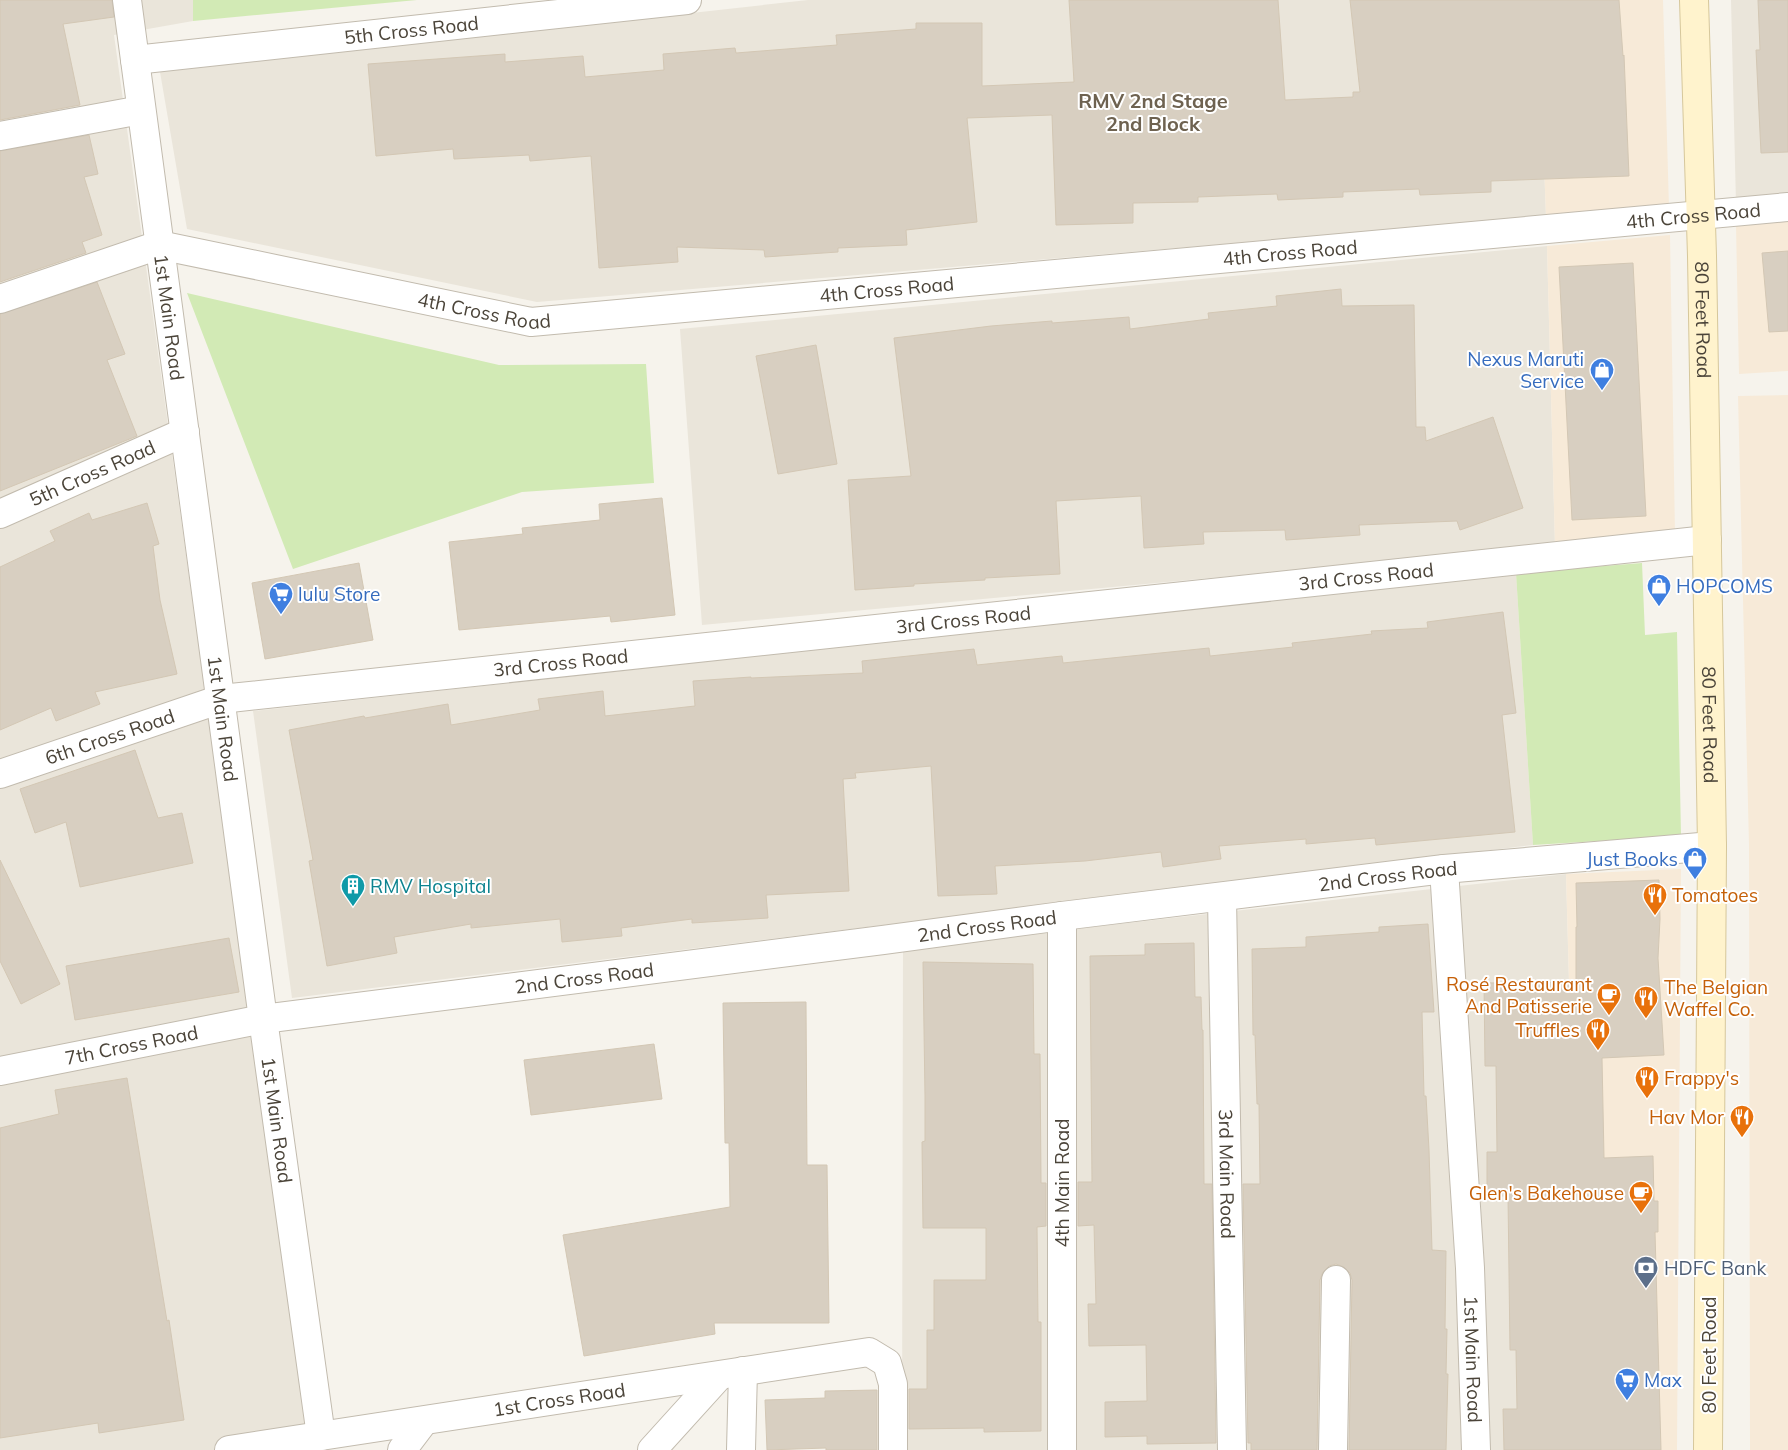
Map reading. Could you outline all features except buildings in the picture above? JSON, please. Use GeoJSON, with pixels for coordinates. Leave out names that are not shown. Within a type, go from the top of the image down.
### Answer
{"type":"FeatureCollection","features":[{"type":"Feature","properties":{"kind":"street","name":"1st Main Road"},"geometry":{"type":"LineString","coordinates":[[127,0],[263,1019],[321,1436]]}},
{"type":"Feature","properties":{"kind":"street","name":"5th Cross Road"},"geometry":{"type":"LineString","coordinates":[[135,60],[687,0]]}},
{"type":"Feature","properties":{"kind":"street","name":"80 Feet Road"},"geometry":{"type":"LineString","coordinates":[[1694,0],[1701,215],[1712,846],[1708,1450]]}},
{"type":"Feature","properties":{"kind":"street"},"geometry":{"type":"LineString","coordinates":[[0,136],[141,110]]}},
{"type":"Feature","properties":{"kind":"street","name":"4th Cross Road"},"geometry":{"type":"LineString","coordinates":[[159,245],[531,322],[1788,207]]}},
{"type":"Feature","properties":{"kind":"street"},"geometry":{"type":"LineString","coordinates":[[0,299],[159,245]]}},
{"type":"Feature","properties":{"kind":"street","name":"5th Cross Road"},"geometry":{"type":"LineString","coordinates":[[0,514],[185,432]]}},
{"type":"Feature","properties":{"kind":"street","name":"3rd Cross Road"},"geometry":{"type":"LineString","coordinates":[[220,699],[1707,540]]}},
{"type":"Feature","properties":{"kind":"street","name":"6th Cross Road"},"geometry":{"type":"LineString","coordinates":[[0,774],[220,699]]}},
{"type":"Feature","properties":{"kind":"street","name":"2nd Cross Road"},"geometry":{"type":"LineString","coordinates":[[263,1019],[1062,916],[1222,898],[1444,869],[1712,846]]}},
{"type":"Feature","properties":{"kind":"street","name":"1st Main Road"},"geometry":{"type":"LineString","coordinates":[[1444,869],[1470,1268],[1476,1450]]}},
{"type":"Feature","properties":{"kind":"street","name":"3rd Main Road"},"geometry":{"type":"LineString","coordinates":[[1222,898],[1232,1450]]}},
{"type":"Feature","properties":{"kind":"street","name":"4th Main Road"},"geometry":{"type":"LineString","coordinates":[[1062,916],[1062,1450]]}},
{"type":"Feature","properties":{"kind":"street","name":"7th Cross Road"},"geometry":{"type":"LineString","coordinates":[[0,1071],[263,1019]]}},
{"type":"Feature","properties":{"kind":"street"},"geometry":{"type":"LineString","coordinates":[[1332,1450],[1336,1280]]}},
{"type":"Feature","properties":{"kind":"street","name":"1st Cross Road"},"geometry":{"type":"LineString","coordinates":[[229,1450],[870,1352],[887,1363],[893,1384],[893,1450]]}},
{"type":"Feature","properties":{"kind":"street"},"geometry":{"type":"LineString","coordinates":[[652,1450],[731,1374]]}},
{"type":"Feature","properties":{"kind":"street"},"geometry":{"type":"LineString","coordinates":[[731,1374],[741,1450]]}},
{"type":"Feature","properties":{"kind":"street"},"geometry":{"type":"LineString","coordinates":[[402,1450],[424,1421]]}},
{"type":"Feature","properties":{"kind":"shaded area"},"geometry":{"type":"Polygon","coordinates":[[[0,0],[193,0],[193,21],[114,35],[310,1450],[0,1450],[0,0]]]}},
{"type":"Feature","properties":{"kind":"shaded area"},"geometry":{"type":"Polygon","coordinates":[[[808,0],[1538,0],[1546,217],[537,302],[187,229],[160,72],[808,0]]]}},
{"type":"Feature","properties":{"kind":"shaded area"},"geometry":{"type":"Polygon","coordinates":[[[1538,0],[1663,0],[1669,208],[1546,217],[1538,0]]]}},
{"type":"Feature","properties":{"kind":"shaded area"},"geometry":{"type":"Polygon","coordinates":[[[1731,0],[1788,0],[1788,199],[1736,204],[1731,0]]]}},
{"type":"Feature","properties":{"kind":"shaded area"},"geometry":{"type":"Polygon","coordinates":[[[1788,220],[1788,371],[1739,374],[1736,225],[1788,220]]]}},
{"type":"Feature","properties":{"kind":"shaded area"},"geometry":{"type":"Polygon","coordinates":[[[1670,235],[1675,534],[1555,546],[1547,246],[1670,235]]]}},
{"type":"Feature","properties":{"kind":"shaded area"},"geometry":{"type":"Polygon","coordinates":[[[1547,246],[1555,546],[702,625],[680,329],[1547,246]]]}},
{"type":"Feature","properties":{"kind":"shaded area"},"geometry":{"type":"Polygon","coordinates":[[[1788,395],[1788,1450],[1750,1450],[1749,845],[1738,396],[1788,395]]]}},
{"type":"Feature","properties":{"kind":"shaded area"},"geometry":{"type":"Polygon","coordinates":[[[1516,573],[1533,845],[292,998],[253,711],[1516,573]]]}},
{"type":"Feature","properties":{"kind":"shaded area"},"geometry":{"type":"Polygon","coordinates":[[[1681,869],[1677,1450],[1582,1450],[1566,874],[1681,869]]]}},
{"type":"Feature","properties":{"kind":"shaded area"},"geometry":{"type":"Polygon","coordinates":[[[1566,874],[1582,1450],[902,1450],[903,948],[1566,874]]]}},
{"type":"Feature","properties":{"kind":"green space"},"geometry":{"type":"Polygon","coordinates":[[[193,0],[417,0],[193,21],[193,0]]]}},
{"type":"Feature","properties":{"kind":"green space"},"geometry":{"type":"Polygon","coordinates":[[[187,293],[499,365],[646,364],[654,483],[522,492],[293,569],[187,293]]]}},
{"type":"Feature","properties":{"kind":"green space"},"geometry":{"type":"Polygon","coordinates":[[[1642,563],[1645,635],[1677,632],[1681,836],[1533,845],[1516,573],[1642,563]]]}},
{"type":"Feature","properties":{"kind":"place","name":"Nexus Maruti Service"},"geometry":{"type":"Point","coordinates":[1602,391]}},
{"type":"Feature","properties":{"kind":"place","name":"HOPCOMS"},"geometry":{"type":"Point","coordinates":[1659,607]}},
{"type":"Feature","properties":{"kind":"place","name":"lulu Store"},"geometry":{"type":"Point","coordinates":[281,615]}},
{"type":"Feature","properties":{"kind":"place","name":"Just Books"},"geometry":{"type":"Point","coordinates":[1695,880]}},
{"type":"Feature","properties":{"kind":"place","name":"RMV Hospital"},"geometry":{"type":"Point","coordinates":[353,907]}},
{"type":"Feature","properties":{"kind":"place","name":"Tomatoes"},"geometry":{"type":"Point","coordinates":[1655,916]}},
{"type":"Feature","properties":{"kind":"place","name":"Rosé Restaurant And Patisserie"},"geometry":{"type":"Point","coordinates":[1609,1016]}},
{"type":"Feature","properties":{"kind":"place","name":"The Belgian Waffel Co."},"geometry":{"type":"Point","coordinates":[1646,1019]}},
{"type":"Feature","properties":{"kind":"place","name":"Truffles"},"geometry":{"type":"Point","coordinates":[1598,1051]}},
{"type":"Feature","properties":{"kind":"place","name":"Frappy's"},"geometry":{"type":"Point","coordinates":[1647,1099]}},
{"type":"Feature","properties":{"kind":"place","name":"Hav Mor"},"geometry":{"type":"Point","coordinates":[1742,1138]}},
{"type":"Feature","properties":{"kind":"place","name":"Glen's Bakehouse"},"geometry":{"type":"Point","coordinates":[1641,1214]}},
{"type":"Feature","properties":{"kind":"place","name":"HDFC Bank"},"geometry":{"type":"Point","coordinates":[1646,1289]}},
{"type":"Feature","properties":{"kind":"place","name":"Max"},"geometry":{"type":"Point","coordinates":[1627,1401]}},
{"type":"Feature","properties":{"kind":"district","name":"RMV 2nd Stage 2nd Block"},"geometry":{"type":"Point","coordinates":[1153,112]}}]}
